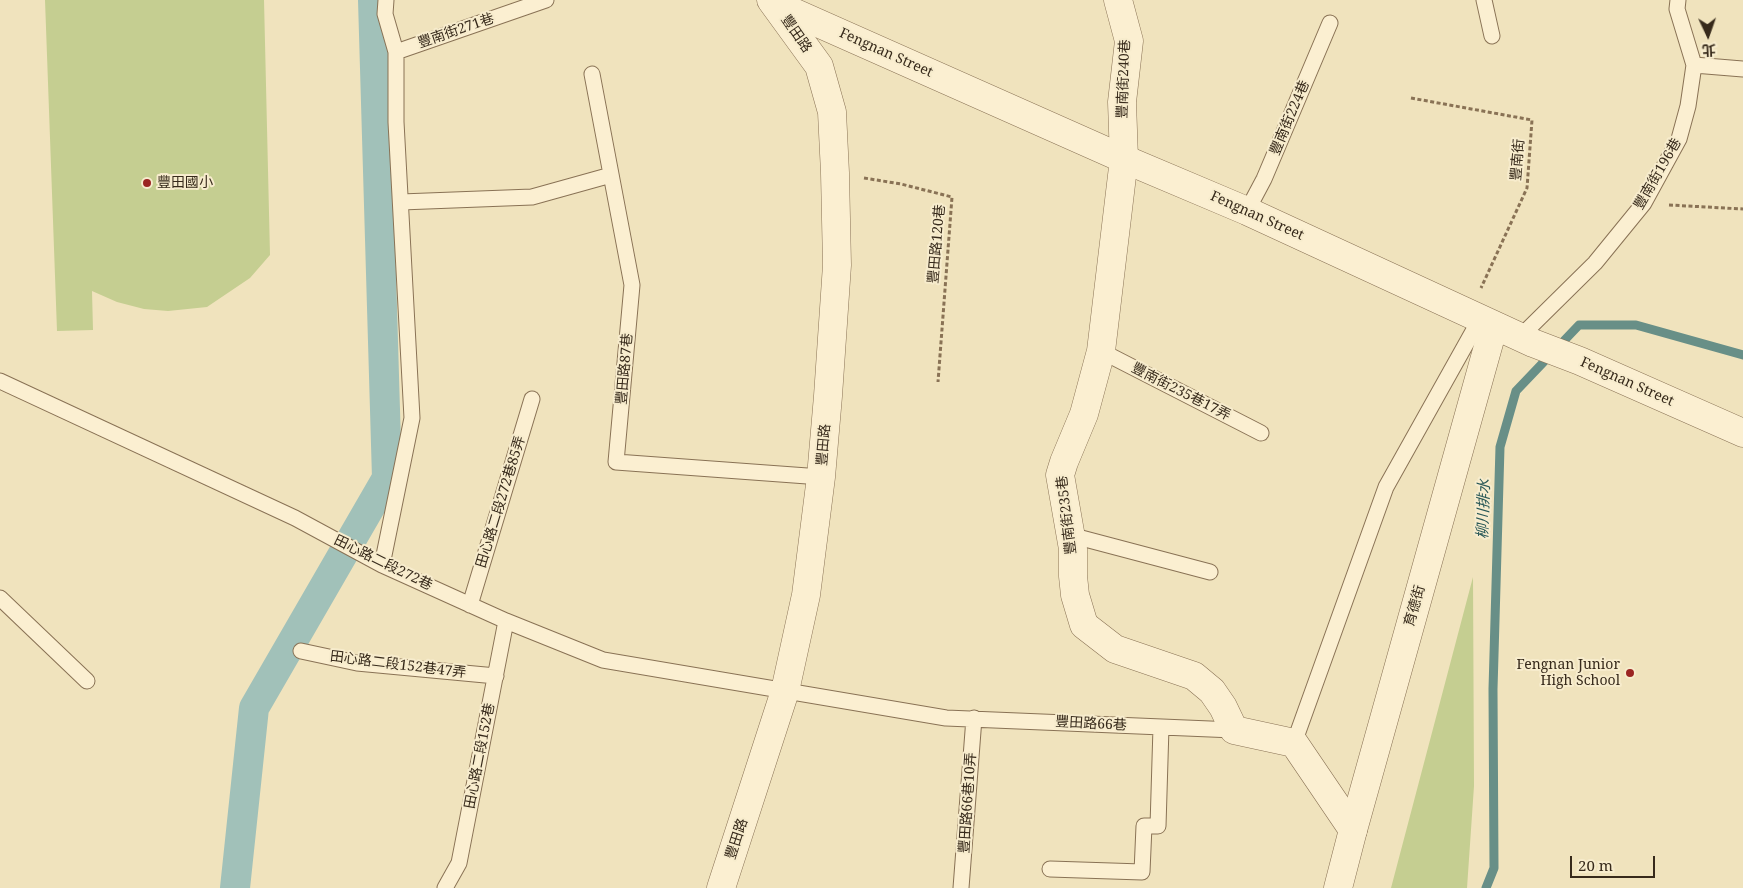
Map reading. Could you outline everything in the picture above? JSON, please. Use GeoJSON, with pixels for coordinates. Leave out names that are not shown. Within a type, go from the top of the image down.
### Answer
{"type":"FeatureCollection","features":[{"type":"Feature","properties":{"kind":"street","name":"豐南街240巷"},"geometry":{"type":"LineString","coordinates":[[1118,0],[1128,41],[1122,102],[1124,159]]}},
{"type":"Feature","properties":{"kind":"street","name":"Fengnan Street"},"geometry":{"type":"LineString","coordinates":[[773,2],[1124,159],[1247,211],[1527,340],[1580,361],[1743,433]]}},
{"type":"Feature","properties":{"kind":"street","name":"豐田路"},"geometry":{"type":"LineString","coordinates":[[721,888],[785,691],[806,595],[821,477],[837,266],[836,173],[832,112],[819,66],[773,2]]}},
{"type":"Feature","properties":{"kind":"street","name":"豐南街235巷"},"geometry":{"type":"LineString","coordinates":[[1124,159],[1101,351],[1084,414],[1060,475],[1072,549],[1075,595],[1084,625],[1115,649],[1194,676],[1212,691],[1223,707],[1234,730]]}},
{"type":"Feature","properties":{"kind":"street","name":"育德街"},"geometry":{"type":"LineString","coordinates":[[1338,888],[1481,319]]}},
{"type":"Feature","properties":{"kind":"street","name":"豐田路66巷"},"geometry":{"type":"LineString","coordinates":[[1234,730],[1294,743]]}},
{"type":"Feature","properties":{"kind":"street"},"geometry":{"type":"LineString","coordinates":[[1294,743],[1353,830]]}},
{"type":"Feature","properties":{"kind":"lane"},"geometry":{"type":"LineString","coordinates":[[382,565],[412,418],[396,122],[396,52],[385,14],[386,0]]}},
{"type":"Feature","properties":{"kind":"lane","name":"豐南街271巷"},"geometry":{"type":"LineString","coordinates":[[396,52],[546,0]]}},
{"type":"Feature","properties":{"kind":"lane"},"geometry":{"type":"LineString","coordinates":[[1484,0],[1492,36]]}},
{"type":"Feature","properties":{"kind":"lane","name":"豐南街196巷"},"geometry":{"type":"LineString","coordinates":[[1527,340],[1596,263],[1644,204],[1679,139],[1688,106],[1694,65],[1677,9],[1678,0]]}},
{"type":"Feature","properties":{"kind":"lane","name":"豐南街224巷"},"geometry":{"type":"LineString","coordinates":[[1247,211],[1264,179],[1330,23]]}},
{"type":"Feature","properties":{"kind":"lane"},"geometry":{"type":"LineString","coordinates":[[1694,65],[1743,69]]}},
{"type":"Feature","properties":{"kind":"lane","name":"豐田路87巷"},"geometry":{"type":"LineString","coordinates":[[592,74],[632,285],[616,462],[821,477]]}},
{"type":"Feature","properties":{"kind":"lane"},"geometry":{"type":"LineString","coordinates":[[400,202],[532,198],[611,175]]}},
{"type":"Feature","properties":{"kind":"lane"},"geometry":{"type":"LineString","coordinates":[[1294,743],[1386,487],[1481,319]]}},
{"type":"Feature","properties":{"kind":"lane","name":"豐南街235巷17弄"},"geometry":{"type":"LineString","coordinates":[[1101,351],[1260,433]]}},
{"type":"Feature","properties":{"kind":"lane","name":"田心路二段272巷"},"geometry":{"type":"LineString","coordinates":[[0,380],[295,518],[382,565],[506,621],[603,660],[785,691]]}},
{"type":"Feature","properties":{"kind":"lane","name":"田心路二段272巷85弄"},"geometry":{"type":"LineString","coordinates":[[470,605],[532,399]]}},
{"type":"Feature","properties":{"kind":"lane"},"geometry":{"type":"LineString","coordinates":[[1070,535],[1210,572]]}},
{"type":"Feature","properties":{"kind":"lane"},"geometry":{"type":"LineString","coordinates":[[0,598],[87,681]]}},
{"type":"Feature","properties":{"kind":"lane","name":"田心路二段152巷"},"geometry":{"type":"LineString","coordinates":[[446,888],[459,863],[506,621]]}},
{"type":"Feature","properties":{"kind":"lane","name":"田心路二段152巷47弄"},"geometry":{"type":"LineString","coordinates":[[302,651],[357,663],[496,676]]}},
{"type":"Feature","properties":{"kind":"lane","name":"豐田路66巷"},"geometry":{"type":"LineString","coordinates":[[785,691],[946,718],[1234,730]]}},
{"type":"Feature","properties":{"kind":"lane","name":"豐田路66巷10弄"},"geometry":{"type":"LineString","coordinates":[[961,888],[974,718]]}},
{"type":"Feature","properties":{"kind":"lane"},"geometry":{"type":"LineString","coordinates":[[1050,869],[1142,872],[1144,826],[1158,826],[1161,727]]}},
{"type":"Feature","properties":{"kind":"path","name":"豐南街"},"geometry":{"type":"LineString","coordinates":[[1411,98],[1532,120],[1527,188],[1481,319]]}},
{"type":"Feature","properties":{"kind":"path","name":"豐田路120巷"},"geometry":{"type":"LineString","coordinates":[[836,173],[902,184],[952,196],[938,382]]}},
{"type":"Feature","properties":{"kind":"path"},"geometry":{"type":"LineString","coordinates":[[1644,204],[1743,209]]}},
{"type":"Feature","properties":{"kind":"green space"},"geometry":{"type":"Polygon","coordinates":[[[45,0],[264,0],[270,255],[250,278],[207,307],[168,311],[144,309],[117,302],[92,291],[93,330],[57,331],[45,0]]]}},
{"type":"Feature","properties":{"kind":"green space"},"geometry":{"type":"Polygon","coordinates":[[[1473,577],[1474,786],[1467,888],[1391,888],[1473,577]]]}},
{"type":"Feature","properties":{"kind":"waterway"},"geometry":{"type":"LineString","coordinates":[[235,888],[254,708],[387,478],[373,0]]}},
{"type":"Feature","properties":{"kind":"waterway","name":"柳川排水"},"geometry":{"type":"LineString","coordinates":[[1486,888],[1494,868],[1493,689],[1500,447],[1516,391],[1579,325],[1636,325],[1743,355]]}},
{"type":"Feature","properties":{"kind":"place","name":"豐田國小"},"geometry":{"type":"Point","coordinates":[147,183]}},
{"type":"Feature","properties":{"kind":"place","name":"Fengnan Junior High School"},"geometry":{"type":"Point","coordinates":[1630,673]}}]}
